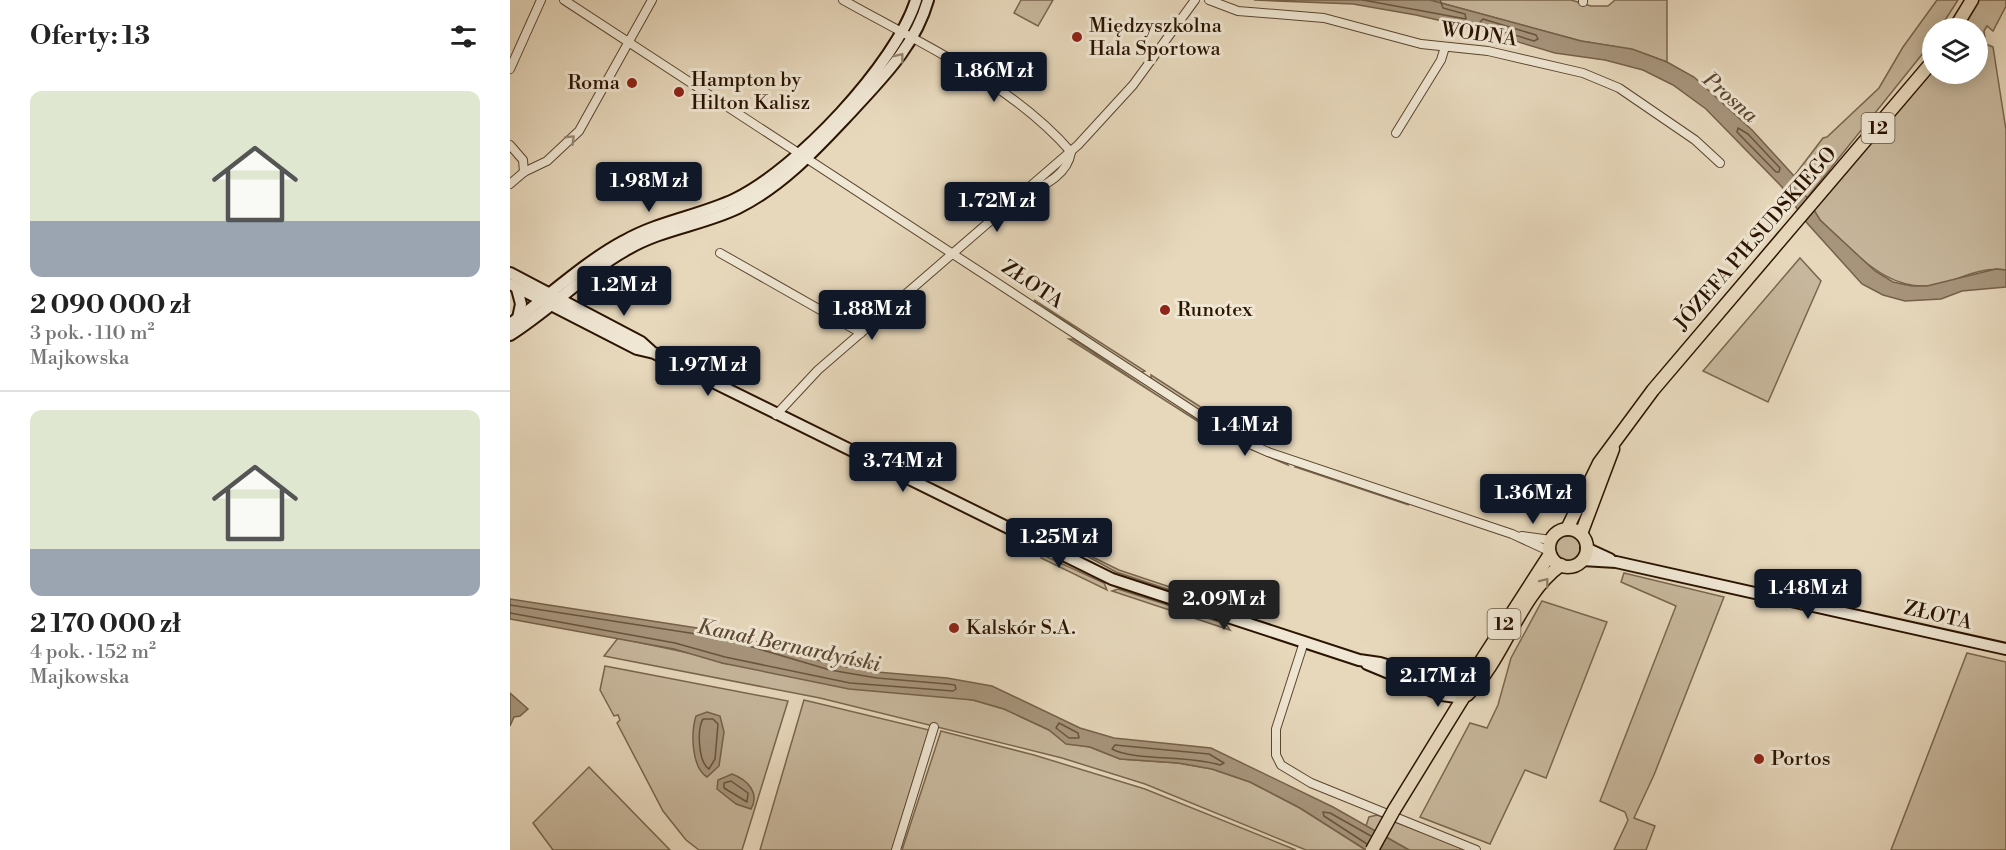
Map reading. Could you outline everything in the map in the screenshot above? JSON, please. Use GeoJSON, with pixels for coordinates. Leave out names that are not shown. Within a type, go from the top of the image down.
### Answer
{"type":"FeatureCollection","features":[{"type":"Feature","properties":{"kind":"main road"},"geometry":{"type":"LineString","coordinates":[[908,36],[916,0]]}},
{"type":"Feature","properties":{"kind":"main road"},"geometry":{"type":"LineString","coordinates":[[510,335],[622,242],[650,228],[735,199],[804,156],[908,36],[928,0]]}},
{"type":"Feature","properties":{"kind":"main road"},"geometry":{"type":"LineString","coordinates":[[1961,18],[1972,0]]}},
{"type":"Feature","properties":{"kind":"main road","name":"JÓZEFA PIŁSUDSKIEGO"},"geometry":{"type":"LineString","coordinates":[[1567,529],[1594,472],[1665,376],[1922,74]]}},
{"type":"Feature","properties":{"kind":"main road"},"geometry":{"type":"LineString","coordinates":[[510,273],[549,301]]}},
{"type":"Feature","properties":{"kind":"main road"},"geometry":{"type":"LineString","coordinates":[[513,287],[641,342],[654,353],[776,415],[1112,579],[1359,660],[1380,663],[1453,685],[1464,698]]}},
{"type":"Feature","properties":{"kind":"main road"},"geometry":{"type":"LineString","coordinates":[[513,287],[521,304],[514,321]]}},
{"type":"Feature","properties":{"kind":"main road"},"geometry":{"type":"LineString","coordinates":[[514,321],[549,301]]}},
{"type":"Feature","properties":{"kind":"main road","name":"JÓZEFA PIŁSUDSKIEGO"},"geometry":{"type":"LineString","coordinates":[[1581,534],[1614,446]]}},
{"type":"Feature","properties":{"kind":"main road"},"geometry":{"type":"LineString","coordinates":[[1550,548],[1561,565],[1573,566],[1584,554],[1581,534],[1567,529]]}},
{"type":"Feature","properties":{"kind":"main road","name":"12"},"geometry":{"type":"LineString","coordinates":[[1372,850],[1394,810],[1464,698],[1472,675],[1550,548],[1556,533],[1567,529]]}},
{"type":"Feature","properties":{"kind":"main road","name":"ZŁOTA"},"geometry":{"type":"LineString","coordinates":[[1584,554],[2006,650]]}},
{"type":"Feature","properties":{"kind":"main road","name":"12"},"geometry":{"type":"LineString","coordinates":[[1464,698],[1478,684],[1536,593],[1561,565]]}},
{"type":"Feature","properties":{"kind":"street"},"geometry":{"type":"LineString","coordinates":[[510,69],[541,0]]}},
{"type":"Feature","properties":{"kind":"street","name":"ZŁOTA"},"geometry":{"type":"LineString","coordinates":[[564,0],[1241,441],[1550,548]]}},
{"type":"Feature","properties":{"kind":"street"},"geometry":{"type":"LineString","coordinates":[[510,184],[524,172],[547,161],[579,131],[594,109],[652,0]]}},
{"type":"Feature","properties":{"kind":"street"},"geometry":{"type":"LineString","coordinates":[[843,0],[908,36],[1031,111],[1071,152]]}},
{"type":"Feature","properties":{"kind":"street"},"geometry":{"type":"LineString","coordinates":[[776,415],[803,385],[861,333],[1071,152],[1126,93],[1196,0]]}},
{"type":"Feature","properties":{"kind":"street","name":"WODNA"},"geometry":{"type":"LineString","coordinates":[[1209,0],[1238,11],[1323,18],[1421,44],[1488,51],[1534,60],[1603,80],[1679,128],[1720,163]]}},
{"type":"Feature","properties":{"kind":"street"},"geometry":{"type":"LineString","coordinates":[[1396,133],[1441,60],[1445,47]]}},
{"type":"Feature","properties":{"kind":"street"},"geometry":{"type":"LineString","coordinates":[[510,145],[523,160],[524,172]]}},
{"type":"Feature","properties":{"kind":"street"},"geometry":{"type":"LineString","coordinates":[[720,253],[861,333]]}},
{"type":"Feature","properties":{"kind":"street"},"geometry":{"type":"LineString","coordinates":[[1304,642],[1276,729],[1276,755],[1281,765],[1311,783],[1476,850]]}},
{"type":"Feature","properties":{"kind":"street"},"geometry":{"type":"LineString","coordinates":[[896,850],[934,727]]}},
{"type":"Feature","properties":{"kind":"shaded area"},"geometry":{"type":"Polygon","coordinates":[[[1021,0],[1053,0],[1038,26],[1014,13],[1021,0]]]}},
{"type":"Feature","properties":{"kind":"shaded area"},"geometry":{"type":"Polygon","coordinates":[[[1430,0],[1571,0],[1591,6],[1608,6],[1615,0],[1667,0],[1667,62],[1634,50],[1581,41],[1430,0]]]}},
{"type":"Feature","properties":{"kind":"shaded area"},"geometry":{"type":"Polygon","coordinates":[[[1937,0],[1958,0],[1946,18],[1924,18],[1937,0]]]}},
{"type":"Feature","properties":{"kind":"shaded area"},"geometry":{"type":"Polygon","coordinates":[[[1977,0],[2006,0],[2006,6],[1993,31],[1988,27],[1988,18],[1966,18],[1977,0]]]}},
{"type":"Feature","properties":{"kind":"shaded area"},"geometry":{"type":"Polygon","coordinates":[[[1922,21],[1922,54],[1806,199],[1794,176],[1823,138],[1827,137],[1879,88],[1903,47],[1922,21]]]}},
{"type":"Feature","properties":{"kind":"shaded area"},"geometry":{"type":"Polygon","coordinates":[[[1988,45],[1993,47],[2006,130],[2006,270],[1983,271],[1928,286],[1910,285],[1893,279],[1862,259],[1820,220],[1813,210],[1922,80],[1922,84],[1988,84],[1988,45]]]}},
{"type":"Feature","properties":{"kind":"shaded area"},"geometry":{"type":"Polygon","coordinates":[[[1800,258],[1821,281],[1768,402],[1703,371],[1800,258]]]}},
{"type":"Feature","properties":{"kind":"shaded area"},"geometry":{"type":"Polygon","coordinates":[[[1034,300],[1145,371],[1140,373],[1034,300]]]}},
{"type":"Feature","properties":{"kind":"shaded area"},"geometry":{"type":"Polygon","coordinates":[[[1069,339],[1073,339],[1202,423],[1229,438],[1286,461],[1288,465],[1224,438],[1069,339]]]}},
{"type":"Feature","properties":{"kind":"shaded area"},"geometry":{"type":"Polygon","coordinates":[[[1151,375],[1244,435],[1256,439],[1251,441],[1229,430],[1151,380],[1151,375]]]}},
{"type":"Feature","properties":{"kind":"shaded area"},"geometry":{"type":"Polygon","coordinates":[[[1297,465],[1403,501],[1409,505],[1295,467],[1297,465]]]}},
{"type":"Feature","properties":{"kind":"shaded area"},"geometry":{"type":"Polygon","coordinates":[[[1568,536],[1573,537],[1579,543],[1579,553],[1573,559],[1568,560],[1563,559],[1557,553],[1556,548],[1557,543],[1563,537],[1568,536]]]}},
{"type":"Feature","properties":{"kind":"shaded area"},"geometry":{"type":"Polygon","coordinates":[[[1052,537],[1119,570],[1239,610],[1239,613],[1116,572],[1052,537]]]}},
{"type":"Feature","properties":{"kind":"shaded area"},"geometry":{"type":"Polygon","coordinates":[[[1043,555],[1104,583],[1107,590],[1041,558],[1043,555]]]}},
{"type":"Feature","properties":{"kind":"shaded area"},"geometry":{"type":"Polygon","coordinates":[[[1624,573],[1724,597],[1654,775],[1634,818],[1655,826],[1646,850],[1614,850],[1628,820],[1625,812],[1600,801],[1676,606],[1621,582],[1624,573]]]}},
{"type":"Feature","properties":{"kind":"shaded area"},"geometry":{"type":"Polygon","coordinates":[[[1118,589],[1226,624],[1230,630],[1112,591],[1118,589]]]}},
{"type":"Feature","properties":{"kind":"shaded area"},"geometry":{"type":"Polygon","coordinates":[[[1542,601],[1607,622],[1546,778],[1525,770],[1490,844],[1420,817],[1470,723],[1487,728],[1498,705],[1511,658],[1542,601]]]}},
{"type":"Feature","properties":{"kind":"shaded area"},"geometry":{"type":"Polygon","coordinates":[[[618,638],[717,659],[722,663],[973,700],[1004,709],[1049,730],[1066,743],[1090,747],[1120,759],[1178,763],[1212,769],[1250,782],[1300,808],[1366,850],[1306,850],[1145,784],[1062,758],[820,698],[604,656],[618,638]]]}},
{"type":"Feature","properties":{"kind":"shaded area"},"geometry":{"type":"Polygon","coordinates":[[[1967,653],[2006,662],[2006,850],[1891,850],[1967,653]]]}},
{"type":"Feature","properties":{"kind":"shaded area"},"geometry":{"type":"Polygon","coordinates":[[[605,666],[788,701],[742,850],[699,850],[686,840],[663,811],[617,723],[620,720],[618,715],[614,716],[600,690],[605,666]]]}},
{"type":"Feature","properties":{"kind":"shaded area"},"geometry":{"type":"Polygon","coordinates":[[[804,700],[929,730],[892,850],[760,850],[804,700]]]}},
{"type":"Feature","properties":{"kind":"shaded area"},"geometry":{"type":"Polygon","coordinates":[[[941,731],[1034,755],[1145,789],[1296,850],[902,850],[941,731]]]}},
{"type":"Feature","properties":{"kind":"shaded area"},"geometry":{"type":"Polygon","coordinates":[[[589,767],[670,850],[553,850],[533,823],[589,767]]]}},
{"type":"Feature","properties":{"kind":"shaded area"},"geometry":{"type":"Polygon","coordinates":[[[1377,815],[1468,850],[1409,850],[1366,826],[1369,817],[1377,815]]]}},
{"type":"Feature","properties":{"kind":"water"},"geometry":{"type":"Polygon","coordinates":[[[1254,0],[1430,0],[1581,41],[1632,49],[1667,62],[1694,77],[1752,130],[1794,176],[1820,220],[1875,271],[1893,282],[1927,286],[1996,269],[2006,270],[2006,287],[1962,291],[1941,299],[1905,301],[1883,295],[1862,284],[1807,223],[1782,187],[1706,109],[1673,85],[1643,70],[1605,60],[1555,53],[1468,27],[1416,15],[1353,4],[1254,0]]]}},
{"type":"Feature","properties":{"kind":"water"},"geometry":{"type":"Polygon","coordinates":[[[510,599],[723,632],[831,664],[877,672],[947,678],[992,686],[1080,728],[1114,738],[1211,748],[1333,807],[1409,850],[1366,850],[1300,808],[1250,782],[1212,769],[1178,763],[1120,759],[1090,747],[1066,744],[1049,730],[1004,709],[973,700],[849,689],[722,663],[674,649],[510,619],[510,599]]]}},
{"type":"Feature","properties":{"kind":"water"},"geometry":{"type":"Polygon","coordinates":[[[510,693],[528,709],[520,716],[514,717],[510,726],[510,693]]]}},
{"type":"Feature","properties":{"kind":"water"},"geometry":{"type":"Polygon","coordinates":[[[707,712],[720,716],[724,732],[719,766],[707,777],[695,758],[693,731],[696,716],[707,712]]]}},
{"type":"Feature","properties":{"kind":"water"},"geometry":{"type":"Polygon","coordinates":[[[732,774],[751,788],[754,798],[751,809],[736,804],[717,789],[718,780],[732,774]]]}},
{"type":"Feature","properties":{"kind":"place","name":"Międzyszkolna Hala Sportowa"},"geometry":{"type":"Point","coordinates":[1077,37]}},
{"type":"Feature","properties":{"kind":"place","name":"Roma"},"geometry":{"type":"Point","coordinates":[632,83]}},
{"type":"Feature","properties":{"kind":"place","name":"Hampton by Hilton Kalisz"},"geometry":{"type":"Point","coordinates":[679,92]}},
{"type":"Feature","properties":{"kind":"place","name":"Runotex"},"geometry":{"type":"Point","coordinates":[1165,310]}},
{"type":"Feature","properties":{"kind":"place","name":"Kalskór S.A."},"geometry":{"type":"Point","coordinates":[954,628]}},
{"type":"Feature","properties":{"kind":"place","name":"Portos"},"geometry":{"type":"Point","coordinates":[1759,759]}},
{"type":"Feature","properties":{"kind":"water label","name":"Prosna"},"geometry":{"type":"Point","coordinates":[1730,98]}},
{"type":"Feature","properties":{"kind":"water label","name":"Kanał Bernardyński"},"geometry":{"type":"Point","coordinates":[789,646]}}]}
